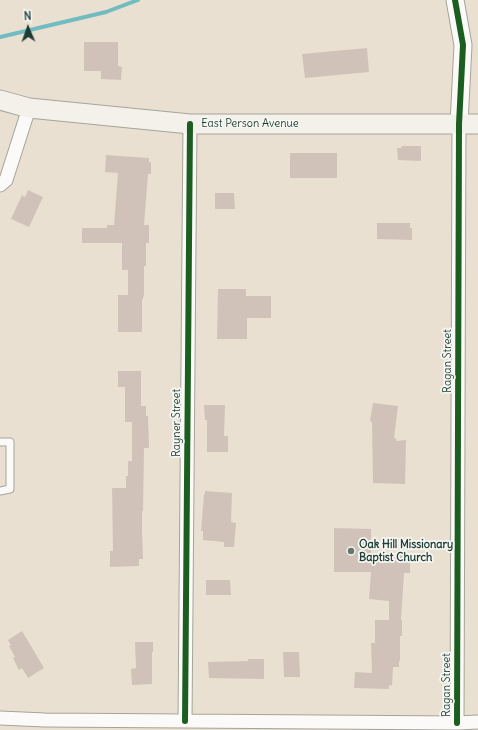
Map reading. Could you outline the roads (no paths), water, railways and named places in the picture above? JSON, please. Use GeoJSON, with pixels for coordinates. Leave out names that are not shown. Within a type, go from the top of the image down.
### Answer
{"type":"FeatureCollection","features":[{"type":"Feature","properties":{"kind":"main road","name":"East Person Avenue"},"geometry":{"type":"LineString","coordinates":[[0,100],[29,108],[190,124],[478,124]]}},
{"type":"Feature","properties":{"kind":"street","name":"Ragan Street"},"geometry":{"type":"LineString","coordinates":[[455,0],[463,45],[459,124],[457,723]]}},
{"type":"Feature","properties":{"kind":"street"},"geometry":{"type":"LineString","coordinates":[[0,185],[6,180],[29,108]]}},
{"type":"Feature","properties":{"kind":"street","name":"Rayner Street"},"geometry":{"type":"LineString","coordinates":[[185,721],[190,124]]}},
{"type":"Feature","properties":{"kind":"street"},"geometry":{"type":"LineString","coordinates":[[0,718],[45,725],[185,721],[388,726],[478,722]]}},
{"type":"Feature","properties":{"kind":"lane"},"geometry":{"type":"LineString","coordinates":[[0,442],[10,442],[10,489],[0,491]]}},
{"type":"Feature","properties":{"kind":"waterway"},"geometry":{"type":"LineString","coordinates":[[0,37],[106,12],[138,0]]}},
{"type":"Feature","properties":{"kind":"place","name":"Oak Hill Missionary Baptist Church"},"geometry":{"type":"Point","coordinates":[351,551]}}]}
